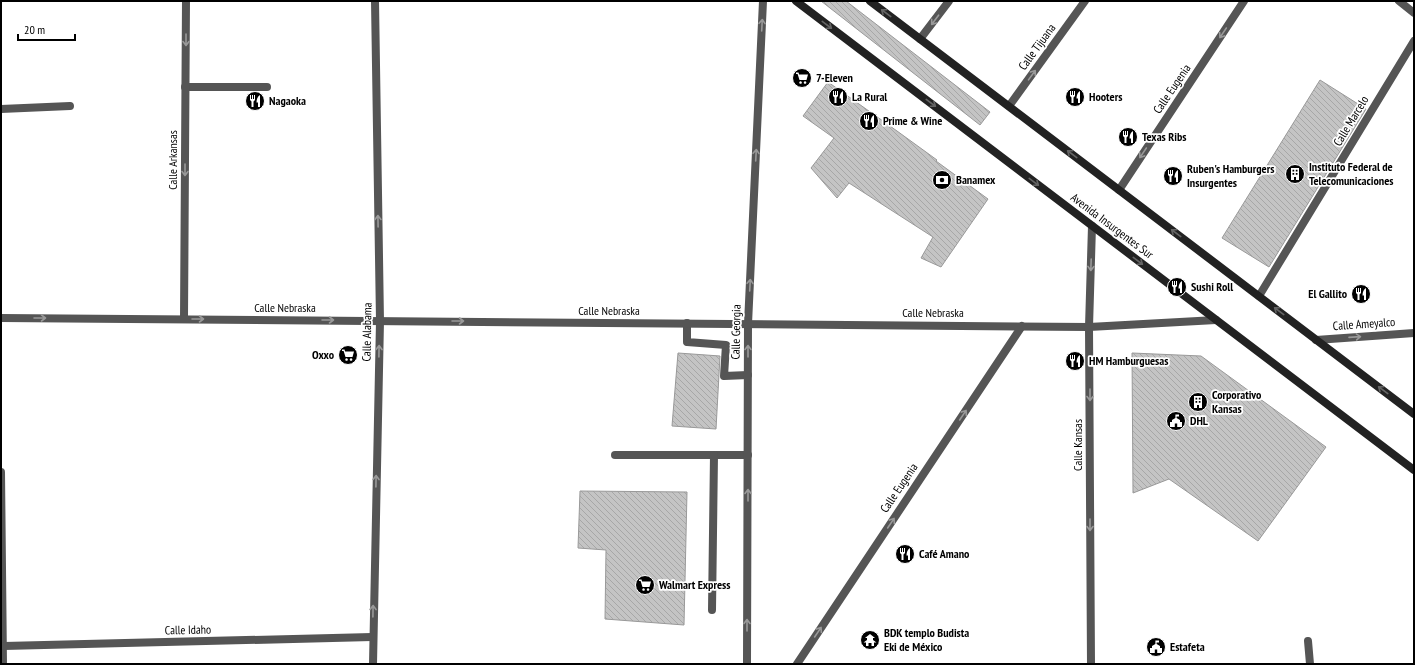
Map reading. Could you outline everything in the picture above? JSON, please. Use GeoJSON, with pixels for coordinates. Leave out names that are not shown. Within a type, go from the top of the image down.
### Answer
{"type":"FeatureCollection","features":[{"type":"Feature","properties":{"kind":"main road","name":"Avenida Insurgentes Sur"},"geometry":{"type":"LineString","coordinates":[[796,1],[1414,470]]}},
{"type":"Feature","properties":{"kind":"main road"},"geometry":{"type":"LineString","coordinates":[[870,1],[1414,414]]}},
{"type":"Feature","properties":{"kind":"street","name":"Calle Arkansas"},"geometry":{"type":"LineString","coordinates":[[184,319],[186,1]]}},
{"type":"Feature","properties":{"kind":"street","name":"Calle Alabama"},"geometry":{"type":"LineString","coordinates":[[373,664],[372,637],[380,321],[375,1]]}},
{"type":"Feature","properties":{"kind":"street","name":"Calle Georgia"},"geometry":{"type":"LineString","coordinates":[[747,664],[748,324],[763,1]]}},
{"type":"Feature","properties":{"kind":"street"},"geometry":{"type":"LineString","coordinates":[[920,39],[949,1]]}},
{"type":"Feature","properties":{"kind":"street","name":"Calle Tijuana"},"geometry":{"type":"LineString","coordinates":[[1009,106],[1085,1]]}},
{"type":"Feature","properties":{"kind":"street","name":"Calle Eugenia"},"geometry":{"type":"LineString","coordinates":[[1119,190],[1244,1]]}},
{"type":"Feature","properties":{"kind":"street"},"geometry":{"type":"LineString","coordinates":[[1398,1],[1414,13]]}},
{"type":"Feature","properties":{"kind":"street","name":"Calle Marcelo"},"geometry":{"type":"LineString","coordinates":[[1259,296],[1414,41]]}},
{"type":"Feature","properties":{"kind":"street"},"geometry":{"type":"LineString","coordinates":[[185,87],[267,87]]}},
{"type":"Feature","properties":{"kind":"street"},"geometry":{"type":"LineString","coordinates":[[1,109],[70,106]]}},
{"type":"Feature","properties":{"kind":"street","name":"Calle Kansas"},"geometry":{"type":"LineString","coordinates":[[1091,664],[1089,327],[1092,226]]}},
{"type":"Feature","properties":{"kind":"street","name":"Calle Nebraska"},"geometry":{"type":"LineString","coordinates":[[1,318],[1089,327],[1216,320]]}},
{"type":"Feature","properties":{"kind":"street"},"geometry":{"type":"LineString","coordinates":[[686,323],[687,342],[726,345],[724,376],[748,375]]}},
{"type":"Feature","properties":{"kind":"street","name":"Calle Eugenia"},"geometry":{"type":"LineString","coordinates":[[797,664],[1022,326]]}},
{"type":"Feature","properties":{"kind":"street","name":"Calle Ameyalco"},"geometry":{"type":"LineString","coordinates":[[1316,340],[1414,333]]}},
{"type":"Feature","properties":{"kind":"street"},"geometry":{"type":"LineString","coordinates":[[615,455],[748,455]]}},
{"type":"Feature","properties":{"kind":"street"},"geometry":{"type":"LineString","coordinates":[[712,610],[714,455]]}},
{"type":"Feature","properties":{"kind":"street"},"geometry":{"type":"LineString","coordinates":[[1,472],[3,664]]}},
{"type":"Feature","properties":{"kind":"street","name":"Calle Idaho"},"geometry":{"type":"LineString","coordinates":[[4,646],[372,637]]}},
{"type":"Feature","properties":{"kind":"street"},"geometry":{"type":"LineString","coordinates":[[1308,641],[1310,664]]}},
{"type":"Feature","properties":{"kind":"building"},"geometry":{"type":"Polygon","coordinates":[[[821,1],[846,1],[990,112],[980,125],[821,1]]]}},
{"type":"Feature","properties":{"kind":"building","name":"Instituto Federal de Telecomunicaciones"},"geometry":{"type":"Polygon","coordinates":[[[1320,80],[1366,109],[1269,267],[1222,238],[1320,80]]]}},
{"type":"Feature","properties":{"kind":"building"},"geometry":{"type":"Polygon","coordinates":[[[828,82],[937,160],[936,161],[988,199],[941,267],[921,258],[933,237],[849,183],[837,198],[811,168],[834,138],[803,116],[828,82]]]}},
{"type":"Feature","properties":{"kind":"building"},"geometry":{"type":"Polygon","coordinates":[[[678,353],[720,356],[716,429],[672,426],[678,353]]]}},
{"type":"Feature","properties":{"kind":"building","name":"Corporativo Kansas"},"geometry":{"type":"Polygon","coordinates":[[[1132,353],[1201,356],[1326,447],[1258,541],[1169,479],[1133,493],[1132,353]]]}},
{"type":"Feature","properties":{"kind":"building","name":"Walmart Express"},"geometry":{"type":"Polygon","coordinates":[[[580,491],[687,492],[684,625],[605,619],[606,550],[578,548],[580,491]]]}},
{"type":"Feature","properties":{"kind":"place","name":"7-Eleven"},"geometry":{"type":"Point","coordinates":[802,78]}},
{"type":"Feature","properties":{"kind":"place","name":"La Rural"},"geometry":{"type":"Point","coordinates":[838,97]}},
{"type":"Feature","properties":{"kind":"place","name":"Hooters"},"geometry":{"type":"Point","coordinates":[1075,97]}},
{"type":"Feature","properties":{"kind":"place","name":"Nagaoka"},"geometry":{"type":"Point","coordinates":[255,101]}},
{"type":"Feature","properties":{"kind":"place","name":"Prime & Wine"},"geometry":{"type":"Point","coordinates":[869,121]}},
{"type":"Feature","properties":{"kind":"place","name":"Texas Ribs"},"geometry":{"type":"Point","coordinates":[1128,137]}},
{"type":"Feature","properties":{"kind":"place","name":"Instituto Federal de Telecomunicaciones"},"geometry":{"type":"Point","coordinates":[1295,174]}},
{"type":"Feature","properties":{"kind":"place","name":"Ruben's Hamburgers Insurgentes"},"geometry":{"type":"Point","coordinates":[1173,176]}},
{"type":"Feature","properties":{"kind":"place","name":"Banamex"},"geometry":{"type":"Point","coordinates":[942,180]}},
{"type":"Feature","properties":{"kind":"place","name":"Sushi Roll"},"geometry":{"type":"Point","coordinates":[1177,287]}},
{"type":"Feature","properties":{"kind":"place","name":"El Gallito"},"geometry":{"type":"Point","coordinates":[1361,294]}},
{"type":"Feature","properties":{"kind":"place","name":"Oxxo"},"geometry":{"type":"Point","coordinates":[348,355]}},
{"type":"Feature","properties":{"kind":"place","name":"HM Hamburguesas"},"geometry":{"type":"Point","coordinates":[1075,361]}},
{"type":"Feature","properties":{"kind":"place","name":"Corporativo Kansas"},"geometry":{"type":"Point","coordinates":[1198,402]}},
{"type":"Feature","properties":{"kind":"place","name":"DHL"},"geometry":{"type":"Point","coordinates":[1176,421]}},
{"type":"Feature","properties":{"kind":"place","name":"Café Amano"},"geometry":{"type":"Point","coordinates":[905,554]}},
{"type":"Feature","properties":{"kind":"place","name":"Walmart Express"},"geometry":{"type":"Point","coordinates":[645,585]}},
{"type":"Feature","properties":{"kind":"place","name":"BDK templo Budista Eki de México"},"geometry":{"type":"Point","coordinates":[870,640]}},
{"type":"Feature","properties":{"kind":"place","name":"Estafeta"},"geometry":{"type":"Point","coordinates":[1156,647]}}]}
